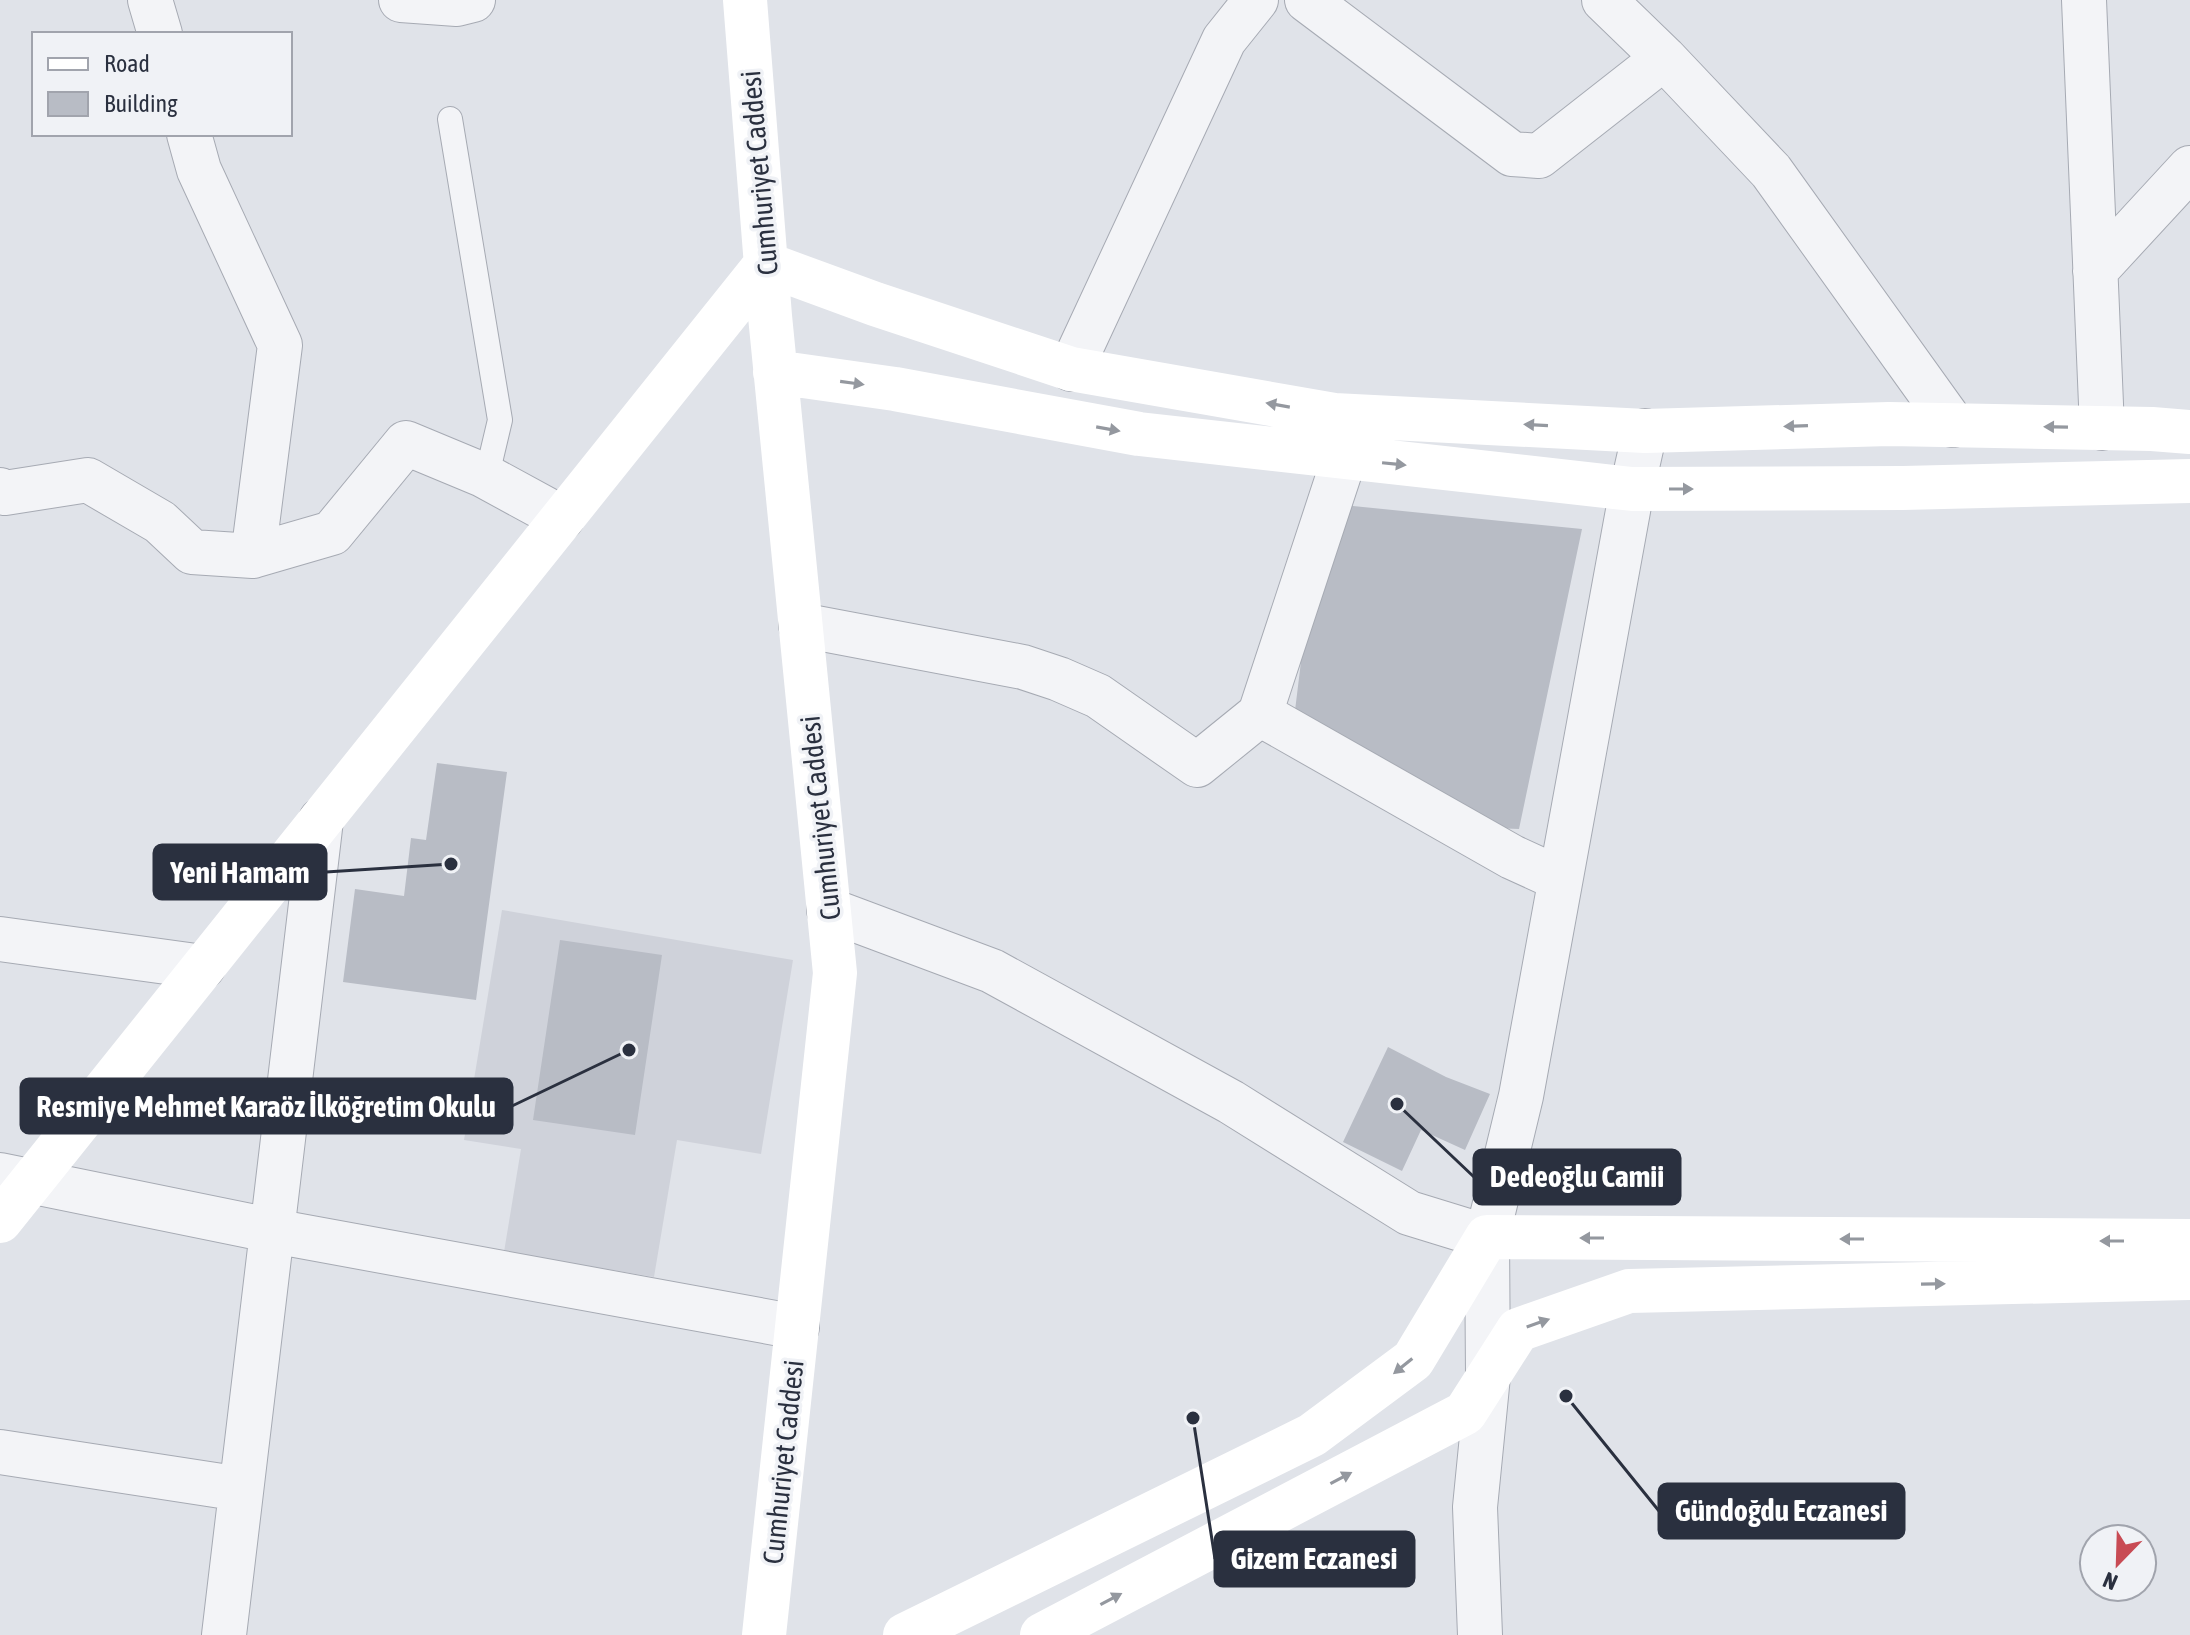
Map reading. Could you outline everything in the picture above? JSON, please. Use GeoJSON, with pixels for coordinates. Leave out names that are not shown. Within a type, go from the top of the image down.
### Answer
{"type":"FeatureCollection","features":[{"type":"Feature","properties":{"kind":"street"},"geometry":{"type":"LineString","coordinates":[[150,0],[159,32]]}},
{"type":"Feature","properties":{"kind":"street"},"geometry":{"type":"LineString","coordinates":[[401,0],[457,4],[473,0]]}},
{"type":"Feature","properties":{"kind":"street","name":"Cumhuriyet Caddesi"},"geometry":{"type":"LineString","coordinates":[[745,0],[775,372],[835,973],[764,1635]]}},
{"type":"Feature","properties":{"kind":"street"},"geometry":{"type":"LineString","coordinates":[[1071,369],[1224,40],[1256,0]]}},
{"type":"Feature","properties":{"kind":"street"},"geometry":{"type":"LineString","coordinates":[[1307,0],[1512,154],[1539,156],[1664,58]]}},
{"type":"Feature","properties":{"kind":"street"},"geometry":{"type":"LineString","coordinates":[[1604,0],[1664,58],[1771,171],[1953,425]]}},
{"type":"Feature","properties":{"kind":"street"},"geometry":{"type":"LineString","coordinates":[[2084,0],[2102,428]]}},
{"type":"Feature","properties":{"kind":"street"},"geometry":{"type":"LineString","coordinates":[[190,136],[199,170],[280,345],[253,556]]}},
{"type":"Feature","properties":{"kind":"street"},"geometry":{"type":"LineString","coordinates":[[2095,271],[2190,168]]}},
{"type":"Feature","properties":{"kind":"street"},"geometry":{"type":"LineString","coordinates":[[0,1221],[16,1179],[203,967],[766,264],[1071,369],[1334,415],[1645,431],[1889,424],[2190,432]]}},
{"type":"Feature","properties":{"kind":"street"},"geometry":{"type":"LineString","coordinates":[[775,372],[895,389],[1139,434],[1632,489],[1903,488],[2190,481]]}},
{"type":"Feature","properties":{"kind":"street"},"geometry":{"type":"LineString","coordinates":[[1480,1635],[1475,1507],[1488,1376],[1487,1237],[1521,1096],[1645,431]]}},
{"type":"Feature","properties":{"kind":"street"},"geometry":{"type":"LineString","coordinates":[[0,490],[5,493],[88,480],[160,522],[192,552],[253,556],[332,533],[406,443],[483,475],[562,518]]}},
{"type":"Feature","properties":{"kind":"street"},"geometry":{"type":"LineString","coordinates":[[801,625],[1023,667],[1059,679],[1098,696],[1197,765],[1260,714],[1344,459]]}},
{"type":"Feature","properties":{"kind":"street"},"geometry":{"type":"LineString","coordinates":[[1260,714],[1512,857],[1560,879]]}},
{"type":"Feature","properties":{"kind":"street"},"geometry":{"type":"LineString","coordinates":[[224,1635],[321,820]]}},
{"type":"Feature","properties":{"kind":"street"},"geometry":{"type":"LineString","coordinates":[[829,910],[992,971],[1231,1102],[1409,1213],[1487,1237],[2190,1241]]}},
{"type":"Feature","properties":{"kind":"street"},"geometry":{"type":"LineString","coordinates":[[0,939],[203,967]]}},
{"type":"Feature","properties":{"kind":"street"},"geometry":{"type":"LineString","coordinates":[[16,1179],[272,1230],[797,1327]]}},
{"type":"Feature","properties":{"kind":"street"},"geometry":{"type":"LineString","coordinates":[[905,1635],[1312,1435],[1413,1360],[1487,1237]]}},
{"type":"Feature","properties":{"kind":"street"},"geometry":{"type":"LineString","coordinates":[[1042,1635],[1465,1413],[1518,1330],[1629,1291],[2190,1278]]}},
{"type":"Feature","properties":{"kind":"street"},"geometry":{"type":"LineString","coordinates":[[0,1452],[241,1489]]}},
{"type":"Feature","properties":{"kind":"lane"},"geometry":{"type":"LineString","coordinates":[[450,119],[500,420],[491,458],[483,475]]}},
{"type":"Feature","properties":{"kind":"shaded area"},"geometry":{"type":"Polygon","coordinates":[[[502,910],[793,960],[761,1154],[677,1140],[654,1277],[504,1252],[521,1149],[464,1140],[502,910]]]}},
{"type":"Feature","properties":{"kind":"building"},"geometry":{"type":"Polygon","coordinates":[[[1343,505],[1582,529],[1519,829],[1467,827],[1293,727],[1304,637],[1343,505]]]}},
{"type":"Feature","properties":{"kind":"building"},"geometry":{"type":"Polygon","coordinates":[[[437,763],[507,772],[476,1000],[343,982],[355,889],[404,896],[411,838],[426,840],[437,763]]]}},
{"type":"Feature","properties":{"kind":"building"},"geometry":{"type":"Polygon","coordinates":[[[560,940],[662,955],[635,1135],[533,1120],[560,940]]]}},
{"type":"Feature","properties":{"kind":"building"},"geometry":{"type":"Polygon","coordinates":[[[1388,1047],[1446,1077],[1490,1094],[1465,1150],[1421,1130],[1402,1171],[1343,1142],[1388,1047]]]}},
{"type":"Feature","properties":{"kind":"place","name":"Yeni Hamam"},"geometry":{"type":"Point","coordinates":[451,864]}},
{"type":"Feature","properties":{"kind":"place","name":"Resmiye Mehmet Karaöz İlköğretim Okulu"},"geometry":{"type":"Point","coordinates":[629,1050]}},
{"type":"Feature","properties":{"kind":"place","name":"Dedeoğlu Camii"},"geometry":{"type":"Point","coordinates":[1397,1104]}},
{"type":"Feature","properties":{"kind":"place","name":"Gündoğdu Eczanesi"},"geometry":{"type":"Point","coordinates":[1566,1396]}},
{"type":"Feature","properties":{"kind":"place","name":"Gizem Eczanesi"},"geometry":{"type":"Point","coordinates":[1193,1418]}}]}
